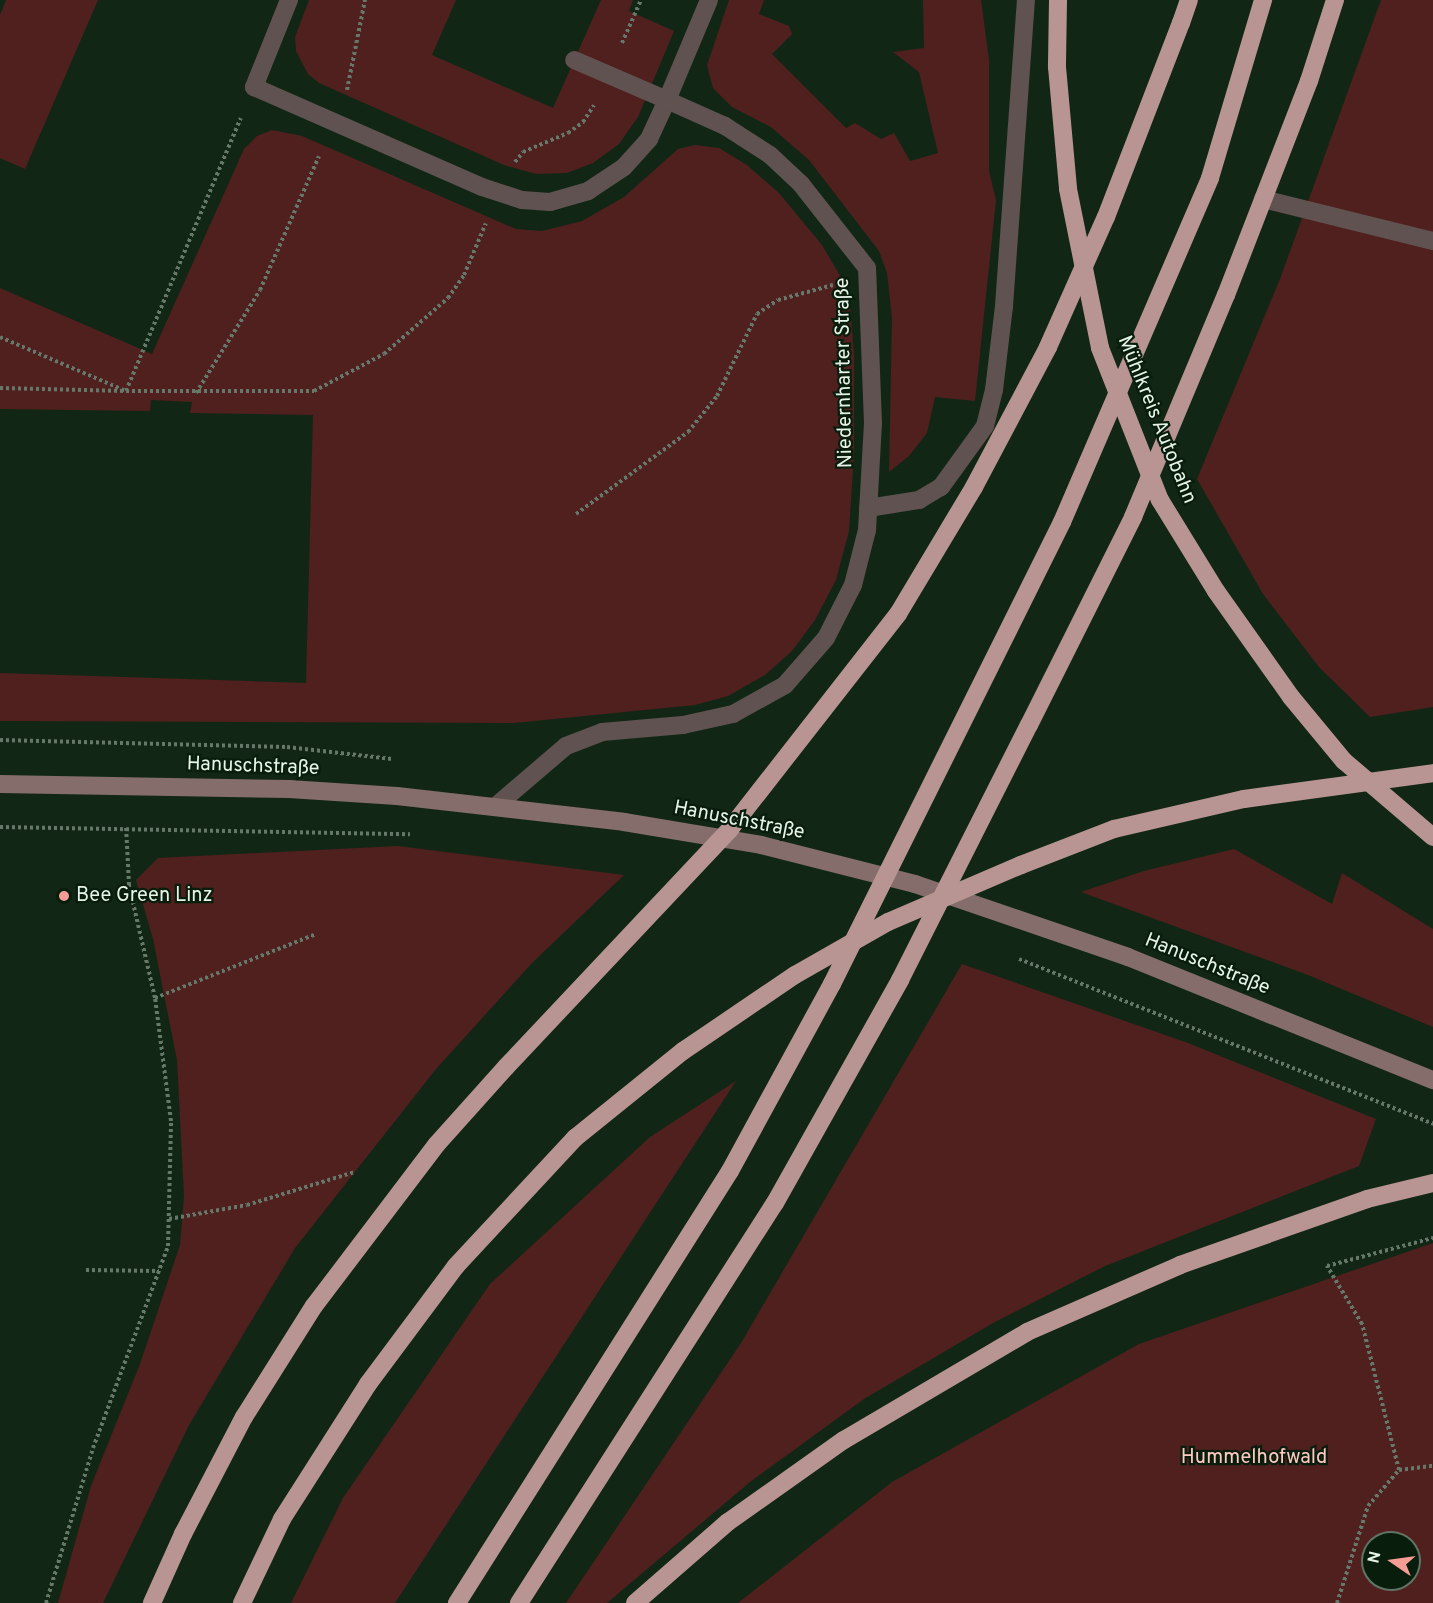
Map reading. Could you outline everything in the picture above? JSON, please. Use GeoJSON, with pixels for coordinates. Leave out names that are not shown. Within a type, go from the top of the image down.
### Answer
{"type":"FeatureCollection","features":[{"type":"Feature","properties":{"kind":"highway","name":"Mühlkreis Autobahn"},"geometry":{"type":"LineString","coordinates":[[1058,0],[1057,67],[1068,189],[1100,348],[1160,500],[1216,591],[1291,697],[1344,761],[1433,837]]}},
{"type":"Feature","properties":{"kind":"highway"},"geometry":{"type":"LineString","coordinates":[[152,1603],[183,1534],[244,1417],[314,1306],[437,1144],[730,829],[898,614],[974,487],[1048,347],[1106,217],[1189,0]]}},
{"type":"Feature","properties":{"kind":"highway"},"geometry":{"type":"LineString","coordinates":[[457,1603],[730,1172],[832,984],[1057,532],[1209,178],[1263,0]]}},
{"type":"Feature","properties":{"kind":"highway"},"geometry":{"type":"LineString","coordinates":[[519,1603],[775,1203],[900,980],[1035,715],[1133,516],[1226,295],[1309,81],[1335,0]]}},
{"type":"Feature","properties":{"kind":"highway"},"geometry":{"type":"LineString","coordinates":[[242,1603],[282,1520],[368,1384],[456,1266],[575,1138],[683,1051],[795,975],[888,922],[1021,865],[1114,829],[1244,799],[1433,773]]}},
{"type":"Feature","properties":{"kind":"highway"},"geometry":{"type":"LineString","coordinates":[[635,1603],[728,1522],[844,1440],[1027,1332],[1179,1265],[1367,1199],[1433,1183]]}},
{"type":"Feature","properties":{"kind":"street"},"geometry":{"type":"LineString","coordinates":[[289,0],[254,87],[482,187],[522,200],[550,202],[588,191],[624,167],[649,139],[709,0]]}},
{"type":"Feature","properties":{"kind":"street"},"geometry":{"type":"LineString","coordinates":[[868,508],[919,500],[942,487],[985,426],[994,390],[1004,306],[1026,0]]}},
{"type":"Feature","properties":{"kind":"street","name":"Niedernharter Straße"},"geometry":{"type":"LineString","coordinates":[[497,805],[566,746],[602,732],[683,725],[733,714],[785,685],[825,638],[853,585],[867,530],[873,423],[867,268],[801,184],[770,155],[724,126],[574,60]]}},
{"type":"Feature","properties":{"kind":"street"},"geometry":{"type":"LineString","coordinates":[[1263,199],[1433,241]]}},
{"type":"Feature","properties":{"kind":"street","name":"Hanuschstraße"},"geometry":{"type":"LineString","coordinates":[[0,784],[289,789],[497,805],[761,845],[915,884],[1128,957],[1433,1080]]}},
{"type":"Feature","properties":{"kind":"path"},"geometry":{"type":"LineString","coordinates":[[346,91],[366,0]]}},
{"type":"Feature","properties":{"kind":"path"},"geometry":{"type":"LineString","coordinates":[[126,391],[254,87]]}},
{"type":"Feature","properties":{"kind":"path"},"geometry":{"type":"LineString","coordinates":[[196,393],[260,290],[320,156]]}},
{"type":"Feature","properties":{"kind":"path"},"geometry":{"type":"LineString","coordinates":[[0,388],[196,393],[314,391],[362,369],[408,336],[448,298],[464,275],[488,220]]}},
{"type":"Feature","properties":{"kind":"path"},"geometry":{"type":"LineString","coordinates":[[576,514],[688,432],[717,396],[758,314],[778,300],[844,282],[867,268]]}},
{"type":"Feature","properties":{"kind":"path"},"geometry":{"type":"LineString","coordinates":[[0,337],[126,391]]}},
{"type":"Feature","properties":{"kind":"path"},"geometry":{"type":"LineString","coordinates":[[0,827],[126,826],[418,835]]}},
{"type":"Feature","properties":{"kind":"path"},"geometry":{"type":"LineString","coordinates":[[46,1603],[93,1448],[168,1245],[171,1121],[155,998],[129,885],[126,826]]}},
{"type":"Feature","properties":{"kind":"path"},"geometry":{"type":"LineString","coordinates":[[155,998],[316,934]]}},
{"type":"Feature","properties":{"kind":"path"},"geometry":{"type":"LineString","coordinates":[[1017,958],[1433,1124]]}},
{"type":"Feature","properties":{"kind":"path"},"geometry":{"type":"LineString","coordinates":[[169,1219],[247,1205],[355,1172]]}},
{"type":"Feature","properties":{"kind":"path"},"geometry":{"type":"LineString","coordinates":[[1399,1470],[1362,1324],[1327,1266],[1433,1238]]}},
{"type":"Feature","properties":{"kind":"path"},"geometry":{"type":"LineString","coordinates":[[87,1269],[159,1271]]}},
{"type":"Feature","properties":{"kind":"path"},"geometry":{"type":"LineString","coordinates":[[1337,1603],[1368,1506],[1399,1470],[1433,1466]]}},
{"type":"Feature","properties":{"kind":"green space"},"geometry":{"type":"Polygon","coordinates":[[[6,0],[98,0],[25,169],[0,158],[0,15],[6,0]]]}},
{"type":"Feature","properties":{"kind":"green space"},"geometry":{"type":"Polygon","coordinates":[[[309,0],[456,0],[432,55],[553,108],[601,0],[633,0],[629,11],[674,31],[638,117],[619,144],[593,163],[567,173],[536,174],[504,165],[319,83],[308,74],[296,51],[295,37],[309,0]]]}},
{"type":"Feature","properties":{"kind":"green space"},"geometry":{"type":"Polygon","coordinates":[[[729,0],[764,0],[759,14],[789,26],[792,34],[772,54],[846,128],[855,123],[881,139],[894,133],[910,161],[938,153],[919,72],[893,52],[924,48],[923,0],[981,0],[989,60],[989,171],[996,200],[975,401],[935,397],[927,433],[909,456],[889,472],[892,318],[887,273],[879,251],[809,160],[771,127],[732,107],[713,88],[707,65],[729,0]]]}},
{"type":"Feature","properties":{"kind":"green space"},"geometry":{"type":"Polygon","coordinates":[[[1381,0],[1433,0],[1433,707],[1370,717],[1319,667],[1263,594],[1197,479],[1280,279],[1381,0]]]}},
{"type":"Feature","properties":{"kind":"green space"},"geometry":{"type":"Polygon","coordinates":[[[272,130],[302,136],[516,229],[542,231],[582,221],[624,197],[678,149],[695,145],[719,148],[747,165],[779,193],[822,245],[849,291],[854,356],[854,454],[849,531],[836,580],[815,620],[792,651],[765,675],[728,696],[695,705],[514,723],[0,721],[0,673],[306,683],[313,415],[190,413],[192,402],[151,400],[150,411],[0,409],[0,288],[152,354],[244,149],[257,136],[272,130]]]}},
{"type":"Feature","properties":{"kind":"green space"},"geometry":{"type":"Polygon","coordinates":[[[398,846],[624,875],[532,963],[436,1069],[295,1248],[189,1425],[103,1603],[58,1603],[91,1486],[140,1364],[180,1245],[184,1196],[177,1060],[153,939],[136,880],[158,858],[398,846]]]}},
{"type":"Feature","properties":{"kind":"green space"},"geometry":{"type":"Polygon","coordinates":[[[1234,849],[1332,904],[1342,873],[1433,929],[1433,1027],[1308,975],[1081,892],[1144,871],[1234,849]]]}},
{"type":"Feature","properties":{"kind":"green space"},"geometry":{"type":"Polygon","coordinates":[[[962,964],[1188,1043],[1376,1119],[1359,1166],[1105,1266],[993,1323],[864,1399],[750,1482],[607,1603],[566,1603],[741,1343],[962,964]]]}},
{"type":"Feature","properties":{"kind":"green space"},"geometry":{"type":"Polygon","coordinates":[[[736,1081],[395,1603],[291,1603],[343,1498],[490,1284],[650,1137],[736,1081]]]}},
{"type":"Feature","properties":{"kind":"green space","name":"Hummelhofwald"},"geometry":{"type":"Polygon","coordinates":[[[1433,1243],[1433,1603],[738,1603],[892,1482],[1139,1344],[1433,1243]]]}},
{"type":"Feature","properties":{"kind":"place","name":"Bee Green Linz"},"geometry":{"type":"Point","coordinates":[64,896]}}]}
